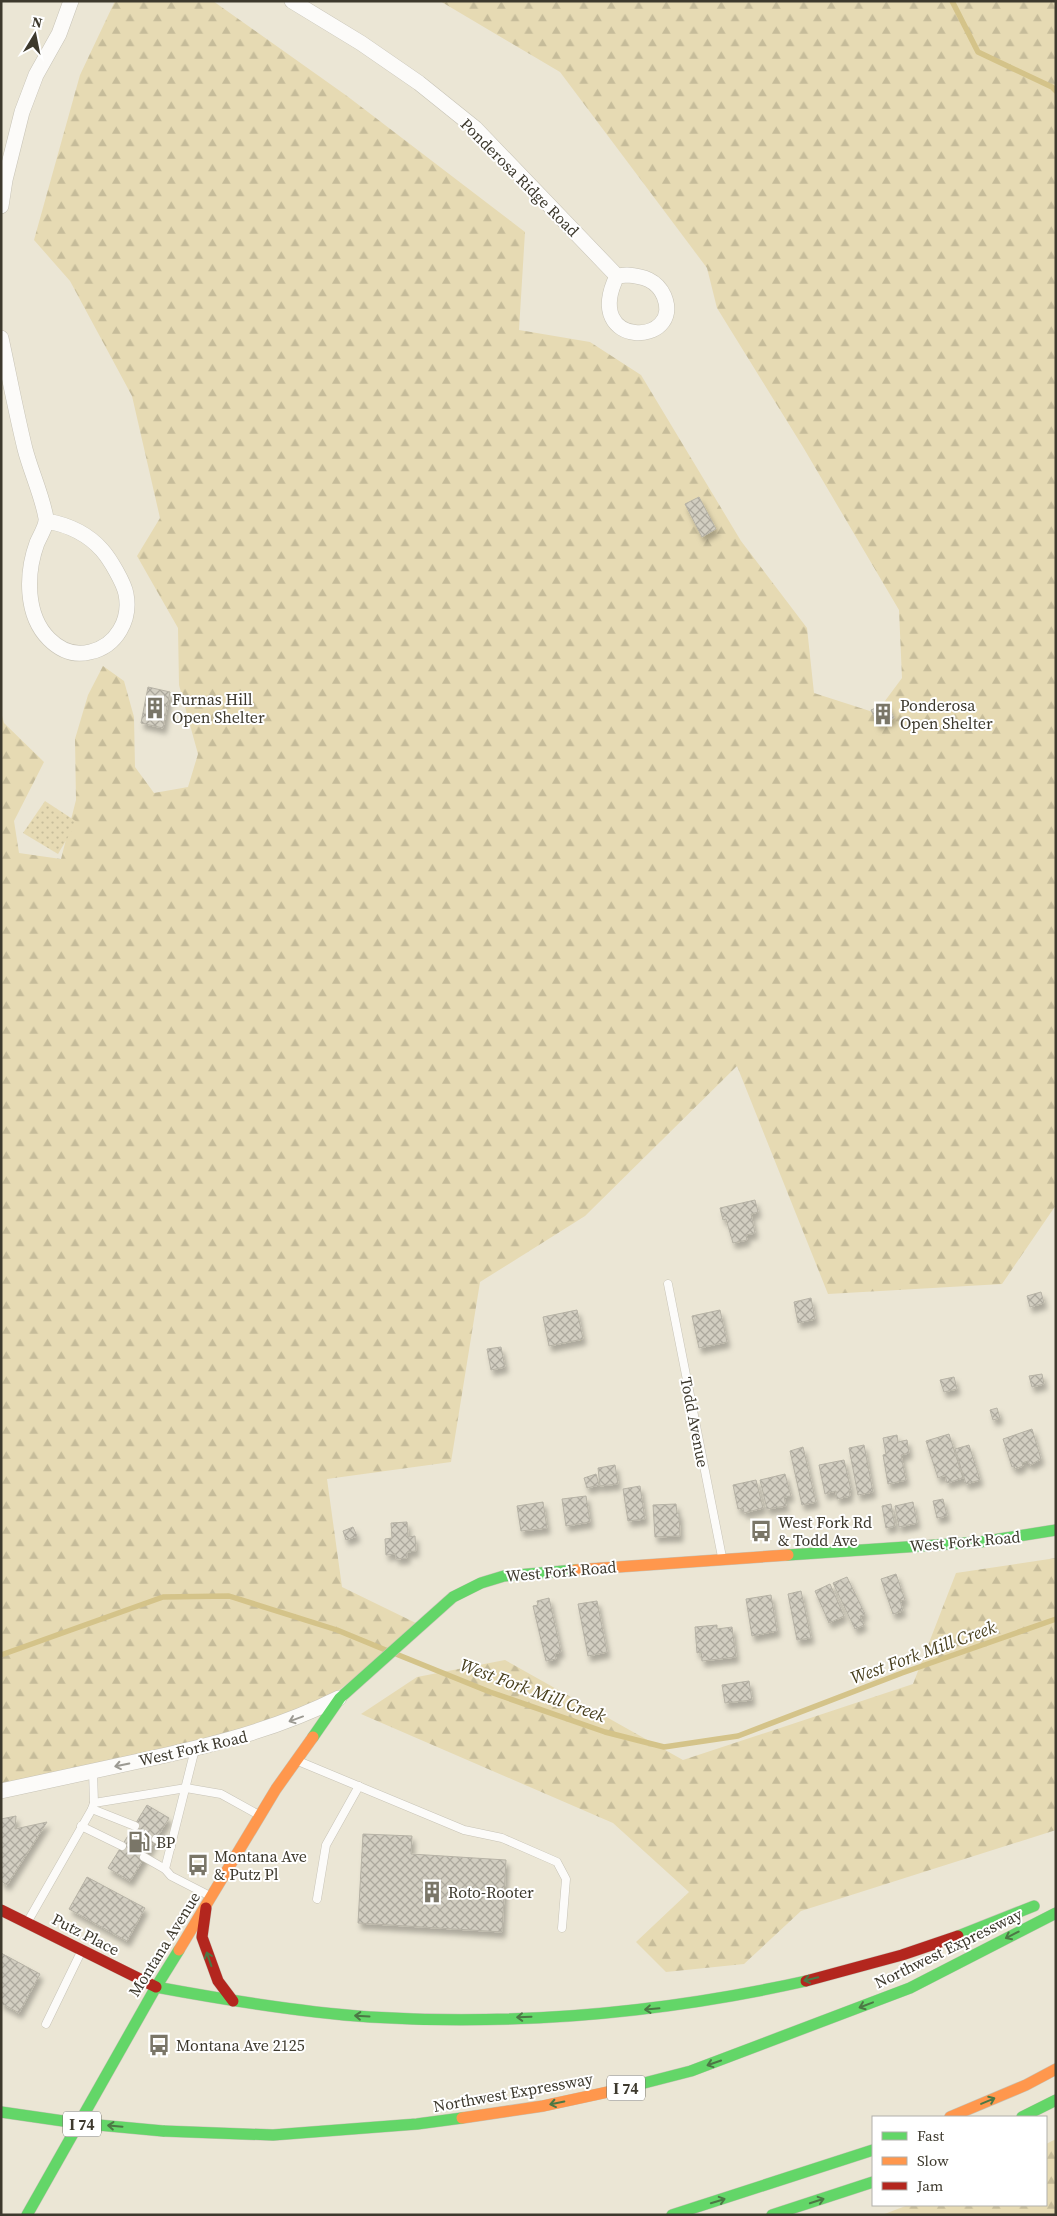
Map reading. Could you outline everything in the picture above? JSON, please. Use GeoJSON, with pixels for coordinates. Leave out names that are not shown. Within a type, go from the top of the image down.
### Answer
{"type":"FeatureCollection","features":[{"type":"Feature","properties":{"kind":"main road","name":"West Fork Road"},"geometry":{"type":"LineString","coordinates":[[340,1698],[453,1598],[469,1588],[494,1577],[512,1574],[980,1542],[1056,1530]]}},
{"type":"Feature","properties":{"kind":"main road","name":"Montana Avenue"},"geometry":{"type":"LineString","coordinates":[[27,2215],[156,1987],[296,1761],[340,1698]]}},
{"type":"Feature","properties":{"kind":"main road","name":"Putz Place"},"geometry":{"type":"LineString","coordinates":[[1,1910],[156,1987],[233,2001],[349,2015],[456,2020],[564,2016],[673,2007],[773,1989],[874,1963],[952,1939],[1048,1900]]}},
{"type":"Feature","properties":{"kind":"main road"},"geometry":{"type":"LineString","coordinates":[[206,1908],[202,1937],[218,1981],[233,2001]]}},
{"type":"Feature","properties":{"kind":"main road","name":"Northwest Expressway"},"geometry":{"type":"LineString","coordinates":[[1,2112],[77,2123],[164,2130],[272,2135],[417,2124],[543,2106],[624,2089],[692,2070],[748,2051],[910,1988],[1056,1913]]}},
{"type":"Feature","properties":{"kind":"main road"},"geometry":{"type":"LineString","coordinates":[[952,2116],[1026,2085],[1056,2069]]}},
{"type":"Feature","properties":{"kind":"main road"},"geometry":{"type":"LineString","coordinates":[[1024,2116],[1056,2100]]}},
{"type":"Feature","properties":{"kind":"main road"},"geometry":{"type":"LineString","coordinates":[[672,2215],[788,2180],[872,2150]]}},
{"type":"Feature","properties":{"kind":"main road"},"geometry":{"type":"LineString","coordinates":[[772,2215],[872,2182]]}},
{"type":"Feature","properties":{"kind":"street"},"geometry":{"type":"LineString","coordinates":[[1,206],[5,180],[22,112],[36,75],[58,34],[72,1]]}},
{"type":"Feature","properties":{"kind":"street","name":"Ponderosa Ridge Road"},"geometry":{"type":"LineString","coordinates":[[292,1],[361,43],[419,84],[475,128],[617,276]]}},
{"type":"Feature","properties":{"kind":"street"},"geometry":{"type":"LineString","coordinates":[[1,338],[26,450],[47,520],[32,561],[30,582],[31,604],[37,623],[45,635],[58,648],[72,653],[91,652],[108,645],[120,633],[125,618],[126,593],[102,551],[84,534],[66,524],[47,520]]}},
{"type":"Feature","properties":{"kind":"street","name":"West Fork Road"},"geometry":{"type":"LineString","coordinates":[[1,1791],[195,1749],[257,1733],[305,1716],[340,1698]]}},
{"type":"Feature","properties":{"kind":"lane","name":"Todd Avenue"},"geometry":{"type":"LineString","coordinates":[[668,1284],[722,1559]]}},
{"type":"Feature","properties":{"kind":"lane"},"geometry":{"type":"LineString","coordinates":[[166,1869],[195,1749]]}},
{"type":"Feature","properties":{"kind":"lane"},"geometry":{"type":"LineString","coordinates":[[296,1761],[464,1830],[502,1838],[557,1862],[566,1879],[562,1928]]}},
{"type":"Feature","properties":{"kind":"lane"},"geometry":{"type":"LineString","coordinates":[[27,1923],[93,1806],[93,1771]]}},
{"type":"Feature","properties":{"kind":"lane"},"geometry":{"type":"LineString","coordinates":[[317,1899],[326,1845],[359,1786]]}},
{"type":"Feature","properties":{"kind":"lane"},"geometry":{"type":"LineString","coordinates":[[93,1806],[186,1788],[208,1790],[221,1794],[261,1816]]}},
{"type":"Feature","properties":{"kind":"lane"},"geometry":{"type":"LineString","coordinates":[[93,1806],[135,1826]]}},
{"type":"Feature","properties":{"kind":"lane"},"geometry":{"type":"LineString","coordinates":[[81,1826],[122,1846]]}},
{"type":"Feature","properties":{"kind":"lane"},"geometry":{"type":"LineString","coordinates":[[156,1839],[171,1848]]}},
{"type":"Feature","properties":{"kind":"lane"},"geometry":{"type":"LineString","coordinates":[[144,1857],[166,1869],[171,1876],[212,1897]]}},
{"type":"Feature","properties":{"kind":"lane"},"geometry":{"type":"LineString","coordinates":[[46,2024],[82,1951]]}},
{"type":"Feature","properties":{"kind":"green space"},"geometry":{"type":"Polygon","coordinates":[[[115,1],[213,1],[347,96],[525,232],[519,330],[590,342],[641,375],[741,541],[807,628],[814,693],[876,713],[902,678],[899,610],[803,447],[717,308],[707,268],[560,72],[440,1],[1056,1],[1056,1205],[1002,1284],[828,1294],[737,1066],[585,1216],[480,1282],[451,1462],[327,1479],[342,1587],[422,1626],[305,1716],[1,1791],[1,712],[4,723],[44,762],[14,821],[19,853],[61,859],[76,800],[75,739],[88,695],[103,666],[124,681],[134,717],[135,767],[154,793],[188,787],[198,754],[179,685],[178,628],[137,556],[160,518],[132,396],[70,281],[34,240],[80,75],[115,1]]]}},
{"type":"Feature","properties":{"kind":"green space"},"geometry":{"type":"Polygon","coordinates":[[[45,801],[77,822],[58,854],[23,833],[45,801]]]}},
{"type":"Feature","properties":{"kind":"green space"},"geometry":{"type":"Polygon","coordinates":[[[1056,1558],[1056,1830],[801,1911],[744,1964],[666,1972],[636,1942],[689,1892],[613,1823],[361,1714],[417,1677],[505,1660],[683,1760],[913,1684],[956,1573],[1056,1558]]]}},
{"type":"Feature","properties":{"kind":"green space"},"geometry":{"type":"Polygon","coordinates":[[[1056,2139],[1056,2215],[882,2215],[905,2206],[1047,2206],[1047,2144],[1056,2139]]]}},
{"type":"Feature","properties":{"kind":"building"},"geometry":{"type":"Polygon","coordinates":[[[699,497],[716,529],[702,537],[685,504],[699,497]]]}},
{"type":"Feature","properties":{"kind":"building","name":"Furnas Hill Open Shelter"},"geometry":{"type":"Polygon","coordinates":[[[148,687],[170,692],[163,728],[141,723],[148,687]]]}},
{"type":"Feature","properties":{"kind":"building","name":"Ponderosa Open Shelter"},"geometry":{"type":"Polygon","coordinates":[[[887,703],[894,718],[878,725],[871,710],[887,703]]]}},
{"type":"Feature","properties":{"kind":"building"},"geometry":{"type":"Polygon","coordinates":[[[755,1200],[758,1212],[751,1214],[755,1233],[746,1235],[747,1240],[733,1243],[726,1219],[723,1220],[720,1208],[755,1200]]]}},
{"type":"Feature","properties":{"kind":"building"},"geometry":{"type":"Polygon","coordinates":[[[1041,1292],[1044,1303],[1030,1307],[1027,1296],[1041,1292]]]}},
{"type":"Feature","properties":{"kind":"building"},"geometry":{"type":"Polygon","coordinates":[[[811,1298],[815,1319],[798,1323],[794,1302],[811,1298]]]}},
{"type":"Feature","properties":{"kind":"building"},"geometry":{"type":"Polygon","coordinates":[[[577,1310],[583,1339],[549,1346],[543,1317],[577,1310]]]}},
{"type":"Feature","properties":{"kind":"building"},"geometry":{"type":"Polygon","coordinates":[[[720,1310],[727,1342],[699,1348],[692,1316],[720,1310]]]}},
{"type":"Feature","properties":{"kind":"building"},"geometry":{"type":"Polygon","coordinates":[[[501,1347],[505,1367],[491,1370],[487,1349],[501,1347]]]}},
{"type":"Feature","properties":{"kind":"building"},"geometry":{"type":"Polygon","coordinates":[[[1042,1374],[1044,1384],[1032,1387],[1029,1376],[1042,1374]]]}},
{"type":"Feature","properties":{"kind":"building"},"geometry":{"type":"Polygon","coordinates":[[[954,1377],[957,1389],[944,1392],[940,1380],[954,1377]]]}},
{"type":"Feature","properties":{"kind":"building"},"geometry":{"type":"Polygon","coordinates":[[[997,1408],[1000,1418],[993,1420],[990,1410],[997,1408]]]}},
{"type":"Feature","properties":{"kind":"building"},"geometry":{"type":"Polygon","coordinates":[[[1032,1429],[1041,1459],[1030,1465],[1028,1461],[1022,1463],[1023,1466],[1015,1469],[1014,1466],[1012,1467],[1003,1439],[1032,1429]]]}},
{"type":"Feature","properties":{"kind":"building"},"geometry":{"type":"Polygon","coordinates":[[[949,1434],[963,1478],[947,1483],[945,1475],[938,1478],[926,1441],[949,1434]]]}},
{"type":"Feature","properties":{"kind":"building"},"geometry":{"type":"Polygon","coordinates":[[[897,1435],[898,1442],[907,1440],[909,1453],[901,1455],[906,1480],[888,1484],[883,1455],[886,1454],[883,1438],[897,1435]]]}},
{"type":"Feature","properties":{"kind":"building"},"geometry":{"type":"Polygon","coordinates":[[[864,1445],[873,1492],[858,1495],[849,1448],[864,1445]]]}},
{"type":"Feature","properties":{"kind":"building"},"geometry":{"type":"Polygon","coordinates":[[[969,1445],[980,1480],[966,1484],[955,1449],[969,1445]]]}},
{"type":"Feature","properties":{"kind":"building"},"geometry":{"type":"Polygon","coordinates":[[[803,1447],[816,1502],[802,1505],[790,1451],[803,1447]]]}},
{"type":"Feature","properties":{"kind":"building"},"geometry":{"type":"Polygon","coordinates":[[[844,1460],[851,1490],[849,1490],[850,1496],[837,1499],[836,1491],[825,1494],[819,1465],[844,1460]]]}},
{"type":"Feature","properties":{"kind":"building"},"geometry":{"type":"Polygon","coordinates":[[[615,1465],[618,1484],[600,1486],[598,1468],[615,1465]]]}},
{"type":"Feature","properties":{"kind":"building"},"geometry":{"type":"Polygon","coordinates":[[[596,1474],[599,1485],[587,1488],[584,1478],[596,1474]]]}},
{"type":"Feature","properties":{"kind":"building"},"geometry":{"type":"Polygon","coordinates":[[[785,1474],[791,1496],[784,1497],[786,1506],[767,1509],[760,1480],[785,1474]]]}},
{"type":"Feature","properties":{"kind":"building"},"geometry":{"type":"Polygon","coordinates":[[[756,1480],[763,1508],[744,1513],[743,1508],[738,1509],[733,1485],[756,1480]]]}},
{"type":"Feature","properties":{"kind":"building"},"geometry":{"type":"Polygon","coordinates":[[[640,1486],[645,1519],[628,1521],[623,1489],[640,1486]]]}},
{"type":"Feature","properties":{"kind":"building"},"geometry":{"type":"Polygon","coordinates":[[[586,1496],[590,1522],[566,1526],[562,1499],[586,1496]]]}},
{"type":"Feature","properties":{"kind":"building"},"geometry":{"type":"Polygon","coordinates":[[[943,1499],[947,1516],[937,1518],[933,1501],[943,1499]]]}},
{"type":"Feature","properties":{"kind":"building"},"geometry":{"type":"Polygon","coordinates":[[[543,1502],[547,1528],[521,1531],[517,1506],[543,1502]]]}},
{"type":"Feature","properties":{"kind":"building"},"geometry":{"type":"Polygon","coordinates":[[[913,1502],[917,1523],[899,1527],[895,1506],[913,1502]]]}},
{"type":"Feature","properties":{"kind":"building"},"geometry":{"type":"Polygon","coordinates":[[[676,1504],[677,1513],[679,1513],[680,1536],[655,1537],[653,1505],[676,1504]]]}},
{"type":"Feature","properties":{"kind":"building"},"geometry":{"type":"Polygon","coordinates":[[[891,1504],[895,1526],[886,1528],[882,1506],[891,1504]]]}},
{"type":"Feature","properties":{"kind":"building"},"geometry":{"type":"Polygon","coordinates":[[[407,1522],[408,1537],[415,1536],[416,1551],[407,1552],[407,1558],[396,1559],[396,1554],[386,1555],[385,1539],[392,1538],[391,1523],[407,1522]]]}},
{"type":"Feature","properties":{"kind":"building"},"geometry":{"type":"Polygon","coordinates":[[[353,1527],[357,1536],[346,1540],[343,1531],[353,1527]]]}},
{"type":"Feature","properties":{"kind":"building"},"geometry":{"type":"Polygon","coordinates":[[[896,1574],[905,1600],[900,1601],[903,1611],[893,1614],[881,1579],[896,1574]]]}},
{"type":"Feature","properties":{"kind":"building"},"geometry":{"type":"Polygon","coordinates":[[[847,1577],[865,1614],[860,1616],[864,1625],[855,1629],[833,1583],[847,1577]]]}},
{"type":"Feature","properties":{"kind":"building"},"geometry":{"type":"Polygon","coordinates":[[[830,1584],[844,1616],[829,1623],[815,1591],[830,1584]]]}},
{"type":"Feature","properties":{"kind":"building"},"geometry":{"type":"Polygon","coordinates":[[[801,1591],[811,1638],[797,1640],[788,1594],[801,1591]]]}},
{"type":"Feature","properties":{"kind":"building"},"geometry":{"type":"Polygon","coordinates":[[[771,1595],[777,1631],[752,1636],[746,1599],[771,1595]]]}},
{"type":"Feature","properties":{"kind":"building"},"geometry":{"type":"Polygon","coordinates":[[[549,1598],[561,1652],[555,1654],[556,1659],[546,1661],[533,1606],[538,1605],[537,1601],[549,1598]]]}},
{"type":"Feature","properties":{"kind":"building"},"geometry":{"type":"Polygon","coordinates":[[[597,1601],[607,1652],[588,1656],[578,1604],[597,1601]]]}},
{"type":"Feature","properties":{"kind":"building"},"geometry":{"type":"Polygon","coordinates":[[[717,1625],[717,1629],[732,1627],[736,1657],[702,1661],[701,1652],[697,1653],[695,1627],[717,1625]]]}},
{"type":"Feature","properties":{"kind":"building"},"geometry":{"type":"Polygon","coordinates":[[[749,1681],[752,1700],[725,1703],[722,1685],[749,1681]]]}},
{"type":"Feature","properties":{"kind":"building","name":"BP"},"geometry":{"type":"Polygon","coordinates":[[[147,1805],[169,1818],[130,1881],[108,1868],[147,1805]]]}},
{"type":"Feature","properties":{"kind":"building"},"geometry":{"type":"Polygon","coordinates":[[[16,1816],[15,1829],[47,1822],[7,1885],[1,1881],[1,1819],[16,1816]]]}},
{"type":"Feature","properties":{"kind":"building","name":"Roto-Rooter"},"geometry":{"type":"Polygon","coordinates":[[[363,1834],[412,1836],[411,1854],[506,1860],[502,1932],[358,1923],[363,1834]]]}},
{"type":"Feature","properties":{"kind":"building"},"geometry":{"type":"Polygon","coordinates":[[[87,1877],[145,1908],[127,1941],[69,1909],[87,1877]]]}},
{"type":"Feature","properties":{"kind":"building"},"geometry":{"type":"Polygon","coordinates":[[[1,1953],[40,1974],[19,2013],[1,2003],[1,1953]]]}},
{"type":"Feature","properties":{"kind":"waterway"},"geometry":{"type":"LineString","coordinates":[[952,1],[978,52],[1052,87],[1056,91]]}},
{"type":"Feature","properties":{"kind":"waterway","name":"West Fork Mill Creek"},"geometry":{"type":"LineString","coordinates":[[1,1655],[163,1597],[229,1596],[337,1630],[388,1651]]}},
{"type":"Feature","properties":{"kind":"waterway","name":"West Fork Mill Creek"},"geometry":{"type":"LineString","coordinates":[[396,1654],[490,1692],[605,1732],[664,1747],[738,1736],[902,1673],[1056,1619]]}},
{"type":"Feature","properties":{"kind":"traffic: fast"},"geometry":{"type":"LineString","coordinates":[[788,1555],[980,1542],[1056,1530]]}},
{"type":"Feature","properties":{"kind":"traffic: fast"},"geometry":{"type":"LineString","coordinates":[[313,1737],[340,1698],[453,1597],[481,1583],[504,1576],[575,1570]]}},
{"type":"Feature","properties":{"kind":"traffic: fast"},"geometry":{"type":"LineString","coordinates":[[958,1936],[1034,1906]]}},
{"type":"Feature","properties":{"kind":"traffic: fast"},"geometry":{"type":"LineString","coordinates":[[617,2090],[691,2071],[910,1988],[1056,1913]]}},
{"type":"Feature","properties":{"kind":"traffic: fast"},"geometry":{"type":"LineString","coordinates":[[27,2215],[156,1987],[179,1950]]}},
{"type":"Feature","properties":{"kind":"traffic: fast"},"geometry":{"type":"LineString","coordinates":[[156,1987],[262,2005],[343,2015],[479,2020],[534,2018],[643,2009],[752,1992],[806,1981]]}},
{"type":"Feature","properties":{"kind":"traffic: fast"},"geometry":{"type":"LineString","coordinates":[[1024,2116],[1056,2100]]}},
{"type":"Feature","properties":{"kind":"traffic: fast"},"geometry":{"type":"LineString","coordinates":[[1,2112],[77,2123],[163,2131]]}},
{"type":"Feature","properties":{"kind":"traffic: fast"},"geometry":{"type":"LineString","coordinates":[[163,2131],[273,2135],[417,2124],[462,2118]]}},
{"type":"Feature","properties":{"kind":"traffic: fast"},"geometry":{"type":"LineString","coordinates":[[672,2215],[872,2150]]}},
{"type":"Feature","properties":{"kind":"traffic: fast"},"geometry":{"type":"LineString","coordinates":[[772,2215],[872,2182]]}},
{"type":"Feature","properties":{"kind":"traffic: slow"},"geometry":{"type":"LineString","coordinates":[[575,1570],[788,1555]]}},
{"type":"Feature","properties":{"kind":"traffic: slow"},"geometry":{"type":"LineString","coordinates":[[179,1950],[276,1789],[313,1737]]}},
{"type":"Feature","properties":{"kind":"traffic: slow"},"geometry":{"type":"LineString","coordinates":[[952,2116],[1026,2085],[1056,2069]]}},
{"type":"Feature","properties":{"kind":"traffic: slow"},"geometry":{"type":"LineString","coordinates":[[462,2118],[543,2106],[617,2090]]}},
{"type":"Feature","properties":{"kind":"traffic: jam"},"geometry":{"type":"LineString","coordinates":[[206,1908],[202,1937],[218,1981],[233,2001]]}},
{"type":"Feature","properties":{"kind":"traffic: jam"},"geometry":{"type":"LineString","coordinates":[[1,1910],[156,1987]]}},
{"type":"Feature","properties":{"kind":"traffic: jam"},"geometry":{"type":"LineString","coordinates":[[806,1981],[902,1955],[958,1936]]}},
{"type":"Feature","properties":{"kind":"place","name":"Furnas Hill Open Shelter"},"geometry":{"type":"Point","coordinates":[155,708]}},
{"type":"Feature","properties":{"kind":"place","name":"Ponderosa Open Shelter"},"geometry":{"type":"Point","coordinates":[883,714]}},
{"type":"Feature","properties":{"kind":"place","name":"West Fork Rd & Todd Ave"},"geometry":{"type":"Point","coordinates":[761,1531]}},
{"type":"Feature","properties":{"kind":"place","name":"BP"},"geometry":{"type":"Point","coordinates":[139,1842]}},
{"type":"Feature","properties":{"kind":"place","name":"Montana Ave & Putz Pl"},"geometry":{"type":"Point","coordinates":[198,1865]}},
{"type":"Feature","properties":{"kind":"place","name":"Roto-Rooter"},"geometry":{"type":"Point","coordinates":[432,1892]}},
{"type":"Feature","properties":{"kind":"place","name":"Montana Ave 2125"},"geometry":{"type":"Point","coordinates":[159,2045]}}]}
